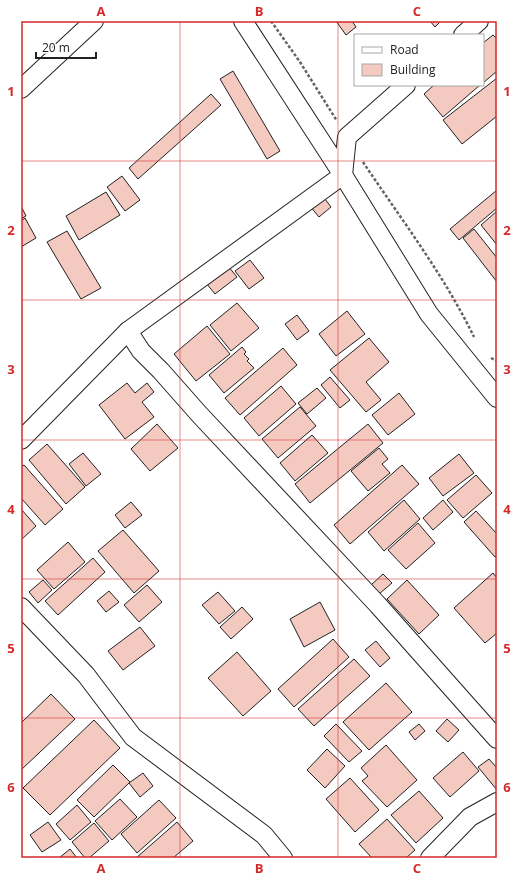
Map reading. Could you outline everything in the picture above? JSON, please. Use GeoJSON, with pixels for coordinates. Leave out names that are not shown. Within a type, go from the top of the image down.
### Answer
{"type":"FeatureCollection","features":[{"type":"Feature","properties":{"kind":"street"},"geometry":{"type":"LineString","coordinates":[[21,89],[94,21]]}},
{"type":"Feature","properties":{"kind":"street"},"geometry":{"type":"LineString","coordinates":[[243,21],[344,175],[429,314],[497,398]]}},
{"type":"Feature","properties":{"kind":"street"},"geometry":{"type":"LineString","coordinates":[[464,34],[479,21]]}},
{"type":"Feature","properties":{"kind":"street"},"geometry":{"type":"LineString","coordinates":[[21,440],[128,331],[344,175],[347,137],[405,86]]}},
{"type":"Feature","properties":{"kind":"street"},"geometry":{"type":"LineString","coordinates":[[128,331],[141,351],[378,605],[497,739]]}},
{"type":"Feature","properties":{"kind":"street"},"geometry":{"type":"LineString","coordinates":[[21,607],[86,675],[133,737],[264,835],[282,858]]}},
{"type":"Feature","properties":{"kind":"street"},"geometry":{"type":"LineString","coordinates":[[430,858],[470,817],[497,802]]}},
{"type":"Feature","properties":{"kind":"path"},"geometry":{"type":"LineString","coordinates":[[271,21],[300,62],[347,137],[428,258],[462,314],[476,341]]}},
{"type":"Feature","properties":{"kind":"path"},"geometry":{"type":"LineString","coordinates":[[487,357],[497,361]]}},
{"type":"Feature","properties":{"kind":"building"},"geometry":{"type":"Polygon","coordinates":[[[336,21],[352,21],[356,27],[346,35],[336,21]]]}},
{"type":"Feature","properties":{"kind":"building"},"geometry":{"type":"Polygon","coordinates":[[[430,21],[441,21],[435,27],[430,21]]]}},
{"type":"Feature","properties":{"kind":"building"},"geometry":{"type":"Polygon","coordinates":[[[493,35],[497,39],[497,71],[484,82],[484,42],[493,35]]]}},
{"type":"Feature","properties":{"kind":"building"},"geometry":{"type":"Polygon","coordinates":[[[233,71],[280,151],[267,159],[220,79],[233,71]]]}},
{"type":"Feature","properties":{"kind":"building"},"geometry":{"type":"Polygon","coordinates":[[[497,78],[497,116],[462,144],[443,120],[497,78]]]}},
{"type":"Feature","properties":{"kind":"building"},"geometry":{"type":"Polygon","coordinates":[[[433,86],[479,86],[443,117],[424,94],[433,86]]]}},
{"type":"Feature","properties":{"kind":"building"},"geometry":{"type":"Polygon","coordinates":[[[211,94],[221,105],[138,179],[129,168],[211,94]]]}},
{"type":"Feature","properties":{"kind":"building"},"geometry":{"type":"Polygon","coordinates":[[[122,176],[140,200],[125,211],[107,187],[122,176]]]}},
{"type":"Feature","properties":{"kind":"building"},"geometry":{"type":"Polygon","coordinates":[[[497,190],[497,208],[459,240],[450,229],[497,190]]]}},
{"type":"Feature","properties":{"kind":"building"},"geometry":{"type":"Polygon","coordinates":[[[106,192],[120,215],[79,240],[66,216],[106,192]]]}},
{"type":"Feature","properties":{"kind":"building"},"geometry":{"type":"Polygon","coordinates":[[[322,195],[331,207],[319,217],[309,205],[322,195]]]}},
{"type":"Feature","properties":{"kind":"building"},"geometry":{"type":"Polygon","coordinates":[[[21,206],[26,216],[21,219],[21,206]]]}},
{"type":"Feature","properties":{"kind":"building"},"geometry":{"type":"Polygon","coordinates":[[[497,211],[497,245],[481,225],[497,211]]]}},
{"type":"Feature","properties":{"kind":"building"},"geometry":{"type":"Polygon","coordinates":[[[25,218],[36,238],[21,247],[21,221],[25,218]]]}},
{"type":"Feature","properties":{"kind":"building"},"geometry":{"type":"Polygon","coordinates":[[[474,229],[497,258],[497,282],[463,238],[474,229]]]}},
{"type":"Feature","properties":{"kind":"building"},"geometry":{"type":"Polygon","coordinates":[[[67,231],[101,288],[81,299],[47,242],[67,231]]]}},
{"type":"Feature","properties":{"kind":"building"},"geometry":{"type":"Polygon","coordinates":[[[250,260],[264,278],[249,289],[235,271],[250,260]]]}},
{"type":"Feature","properties":{"kind":"building"},"geometry":{"type":"Polygon","coordinates":[[[228,266],[237,277],[215,294],[206,283],[228,266]]]}},
{"type":"Feature","properties":{"kind":"building"},"geometry":{"type":"Polygon","coordinates":[[[237,303],[259,328],[231,351],[210,325],[237,303]]]}},
{"type":"Feature","properties":{"kind":"building"},"geometry":{"type":"Polygon","coordinates":[[[347,311],[365,334],[336,356],[319,334],[347,311]]]}},
{"type":"Feature","properties":{"kind":"building"},"geometry":{"type":"Polygon","coordinates":[[[297,315],[309,331],[297,340],[285,324],[297,315]]]}},
{"type":"Feature","properties":{"kind":"building"},"geometry":{"type":"Polygon","coordinates":[[[207,326],[230,354],[196,381],[174,354],[207,326]]]}},
{"type":"Feature","properties":{"kind":"building"},"geometry":{"type":"Polygon","coordinates":[[[369,338],[389,362],[366,382],[381,400],[366,412],[330,370],[369,338]]]}},
{"type":"Feature","properties":{"kind":"building"},"geometry":{"type":"Polygon","coordinates":[[[242,347],[246,352],[244,354],[249,359],[247,361],[254,368],[224,393],[209,375],[242,347]]]}},
{"type":"Feature","properties":{"kind":"building"},"geometry":{"type":"Polygon","coordinates":[[[283,348],[297,365],[240,415],[225,398],[283,348]]]}},
{"type":"Feature","properties":{"kind":"building"},"geometry":{"type":"Polygon","coordinates":[[[330,377],[350,400],[340,408],[321,385],[330,377]]]}},
{"type":"Feature","properties":{"kind":"building"},"geometry":{"type":"Polygon","coordinates":[[[127,383],[135,393],[147,383],[154,392],[142,402],[154,417],[125,439],[99,405],[127,383]]]}},
{"type":"Feature","properties":{"kind":"building"},"geometry":{"type":"Polygon","coordinates":[[[281,386],[296,404],[259,436],[244,418],[281,386]]]}},
{"type":"Feature","properties":{"kind":"building"},"geometry":{"type":"Polygon","coordinates":[[[317,388],[326,398],[307,414],[298,403],[317,388]]]}},
{"type":"Feature","properties":{"kind":"building"},"geometry":{"type":"Polygon","coordinates":[[[399,393],[415,414],[388,435],[372,415],[399,393]]]}},
{"type":"Feature","properties":{"kind":"building"},"geometry":{"type":"Polygon","coordinates":[[[300,407],[316,426],[278,458],[262,439],[300,407]]]}},
{"type":"Feature","properties":{"kind":"building"},"geometry":{"type":"Polygon","coordinates":[[[157,424],[178,448],[150,471],[131,449],[157,424]]]}},
{"type":"Feature","properties":{"kind":"building"},"geometry":{"type":"Polygon","coordinates":[[[368,424],[383,443],[310,503],[295,484],[368,424]]]}},
{"type":"Feature","properties":{"kind":"building"},"geometry":{"type":"Polygon","coordinates":[[[312,435],[328,453],[295,481],[280,463],[312,435]]]}},
{"type":"Feature","properties":{"kind":"building"},"geometry":{"type":"Polygon","coordinates":[[[47,444],[85,487],[66,504],[29,460],[47,444]]]}},
{"type":"Feature","properties":{"kind":"building"},"geometry":{"type":"Polygon","coordinates":[[[379,448],[388,459],[382,464],[390,473],[368,491],[351,471],[379,448]]]}},
{"type":"Feature","properties":{"kind":"building"},"geometry":{"type":"Polygon","coordinates":[[[83,453],[101,474],[86,486],[69,464],[83,453]]]}},
{"type":"Feature","properties":{"kind":"building"},"geometry":{"type":"Polygon","coordinates":[[[459,454],[474,473],[443,496],[429,478],[459,454]]]}},
{"type":"Feature","properties":{"kind":"building"},"geometry":{"type":"Polygon","coordinates":[[[24,465],[63,509],[45,525],[21,498],[21,467],[24,465]]]}},
{"type":"Feature","properties":{"kind":"building"},"geometry":{"type":"Polygon","coordinates":[[[402,465],[419,484],[350,544],[334,525],[402,465]]]}},
{"type":"Feature","properties":{"kind":"building"},"geometry":{"type":"Polygon","coordinates":[[[476,475],[492,493],[463,518],[447,500],[476,475]]]}},
{"type":"Feature","properties":{"kind":"building"},"geometry":{"type":"Polygon","coordinates":[[[404,500],[420,519],[384,551],[368,532],[404,500]]]}},
{"type":"Feature","properties":{"kind":"building"},"geometry":{"type":"Polygon","coordinates":[[[443,500],[453,512],[433,530],[423,518],[443,500]]]}},
{"type":"Feature","properties":{"kind":"building"},"geometry":{"type":"Polygon","coordinates":[[[131,502],[142,515],[125,528],[115,515],[131,502]]]}},
{"type":"Feature","properties":{"kind":"building"},"geometry":{"type":"Polygon","coordinates":[[[21,509],[36,526],[21,540],[21,509]]]}},
{"type":"Feature","properties":{"kind":"building"},"geometry":{"type":"Polygon","coordinates":[[[476,511],[497,534],[497,555],[495,557],[464,522],[476,511]]]}},
{"type":"Feature","properties":{"kind":"building"},"geometry":{"type":"Polygon","coordinates":[[[418,523],[435,543],[406,569],[388,550],[418,523]]]}},
{"type":"Feature","properties":{"kind":"building"},"geometry":{"type":"Polygon","coordinates":[[[123,530],[159,571],[134,593],[98,551],[123,530]]]}},
{"type":"Feature","properties":{"kind":"building"},"geometry":{"type":"Polygon","coordinates":[[[68,542],[85,562],[54,589],[37,570],[68,542]]]}},
{"type":"Feature","properties":{"kind":"building"},"geometry":{"type":"Polygon","coordinates":[[[93,558],[105,572],[58,615],[45,601],[93,558]]]}},
{"type":"Feature","properties":{"kind":"building"},"geometry":{"type":"Polygon","coordinates":[[[493,573],[497,578],[497,633],[485,643],[454,608],[493,573]]]}},
{"type":"Feature","properties":{"kind":"building"},"geometry":{"type":"Polygon","coordinates":[[[383,574],[392,583],[379,594],[371,585],[383,574]]]}},
{"type":"Feature","properties":{"kind":"building"},"geometry":{"type":"Polygon","coordinates":[[[43,580],[52,590],[38,603],[29,592],[43,580]]]}},
{"type":"Feature","properties":{"kind":"building"},"geometry":{"type":"Polygon","coordinates":[[[407,580],[439,615],[419,634],[387,599],[407,580]]]}},
{"type":"Feature","properties":{"kind":"building"},"geometry":{"type":"Polygon","coordinates":[[[147,585],[162,602],[139,622],[124,605],[147,585]]]}},
{"type":"Feature","properties":{"kind":"building"},"geometry":{"type":"Polygon","coordinates":[[[109,591],[119,602],[106,612],[97,601],[109,591]]]}},
{"type":"Feature","properties":{"kind":"building"},"geometry":{"type":"Polygon","coordinates":[[[218,592],[235,611],[219,624],[202,605],[218,592]]]}},
{"type":"Feature","properties":{"kind":"building"},"geometry":{"type":"Polygon","coordinates":[[[320,602],[335,630],[304,647],[290,619],[320,602]]]}},
{"type":"Feature","properties":{"kind":"building"},"geometry":{"type":"Polygon","coordinates":[[[242,607],[253,619],[231,639],[220,627],[242,607]]]}},
{"type":"Feature","properties":{"kind":"building"},"geometry":{"type":"Polygon","coordinates":[[[140,627],[155,646],[123,670],[108,651],[140,627]]]}},
{"type":"Feature","properties":{"kind":"building"},"geometry":{"type":"Polygon","coordinates":[[[333,639],[349,657],[294,707],[278,689],[333,639]]]}},
{"type":"Feature","properties":{"kind":"building"},"geometry":{"type":"Polygon","coordinates":[[[376,641],[390,658],[380,667],[365,650],[376,641]]]}},
{"type":"Feature","properties":{"kind":"building"},"geometry":{"type":"Polygon","coordinates":[[[237,652],[271,691],[243,716],[208,678],[237,652]]]}},
{"type":"Feature","properties":{"kind":"building"},"geometry":{"type":"Polygon","coordinates":[[[354,659],[370,676],[314,726],[298,709],[354,659]]]}},
{"type":"Feature","properties":{"kind":"building"},"geometry":{"type":"Polygon","coordinates":[[[386,683],[412,712],[369,750],[343,722],[386,683]]]}},
{"type":"Feature","properties":{"kind":"building"},"geometry":{"type":"Polygon","coordinates":[[[51,694],[75,719],[21,770],[21,723],[51,694]]]}},
{"type":"Feature","properties":{"kind":"building"},"geometry":{"type":"Polygon","coordinates":[[[447,719],[459,730],[448,742],[436,731],[447,719]]]}},
{"type":"Feature","properties":{"kind":"building"},"geometry":{"type":"Polygon","coordinates":[[[94,720],[120,748],[50,815],[23,788],[94,720]]]}},
{"type":"Feature","properties":{"kind":"building"},"geometry":{"type":"Polygon","coordinates":[[[336,724],[362,751],[349,762],[324,736],[336,724]]]}},
{"type":"Feature","properties":{"kind":"building"},"geometry":{"type":"Polygon","coordinates":[[[419,724],[425,731],[415,740],[409,732],[419,724]]]}},
{"type":"Feature","properties":{"kind":"building"},"geometry":{"type":"Polygon","coordinates":[[[386,745],[417,780],[387,807],[362,781],[368,776],[361,768],[386,745]]]}},
{"type":"Feature","properties":{"kind":"building"},"geometry":{"type":"Polygon","coordinates":[[[327,749],[345,766],[325,788],[307,770],[327,749]]]}},
{"type":"Feature","properties":{"kind":"building"},"geometry":{"type":"Polygon","coordinates":[[[463,752],[479,771],[450,797],[433,778],[463,752]]]}},
{"type":"Feature","properties":{"kind":"building"},"geometry":{"type":"Polygon","coordinates":[[[489,759],[497,768],[497,790],[478,767],[489,759]]]}},
{"type":"Feature","properties":{"kind":"building"},"geometry":{"type":"Polygon","coordinates":[[[113,765],[130,782],[94,817],[77,800],[113,765]]]}},
{"type":"Feature","properties":{"kind":"building"},"geometry":{"type":"Polygon","coordinates":[[[143,773],[153,786],[140,797],[129,783],[143,773]]]}},
{"type":"Feature","properties":{"kind":"building"},"geometry":{"type":"Polygon","coordinates":[[[350,778],[379,810],[355,832],[326,799],[350,778]]]}},
{"type":"Feature","properties":{"kind":"building"},"geometry":{"type":"Polygon","coordinates":[[[419,791],[443,818],[416,843],[391,815],[419,791]]]}},
{"type":"Feature","properties":{"kind":"building"},"geometry":{"type":"Polygon","coordinates":[[[120,799],[137,817],[112,840],[95,821],[120,799]]]}},
{"type":"Feature","properties":{"kind":"building"},"geometry":{"type":"Polygon","coordinates":[[[159,800],[176,818],[137,853],[121,834],[159,800]]]}},
{"type":"Feature","properties":{"kind":"building"},"geometry":{"type":"Polygon","coordinates":[[[77,805],[91,822],[70,840],[56,824],[77,805]]]}},
{"type":"Feature","properties":{"kind":"building"},"geometry":{"type":"Polygon","coordinates":[[[387,819],[415,850],[406,858],[372,858],[359,844],[387,819]]]}},
{"type":"Feature","properties":{"kind":"building"},"geometry":{"type":"Polygon","coordinates":[[[48,822],[61,840],[42,852],[30,835],[48,822]]]}},
{"type":"Feature","properties":{"kind":"building"},"geometry":{"type":"Polygon","coordinates":[[[177,822],[193,841],[173,858],[136,858],[177,822]]]}},
{"type":"Feature","properties":{"kind":"building"},"geometry":{"type":"Polygon","coordinates":[[[94,823],[109,841],[89,858],[85,858],[72,842],[94,823]]]}},
{"type":"Feature","properties":{"kind":"building"},"geometry":{"type":"Polygon","coordinates":[[[70,849],[77,858],[59,858],[70,849]]]}}]}
